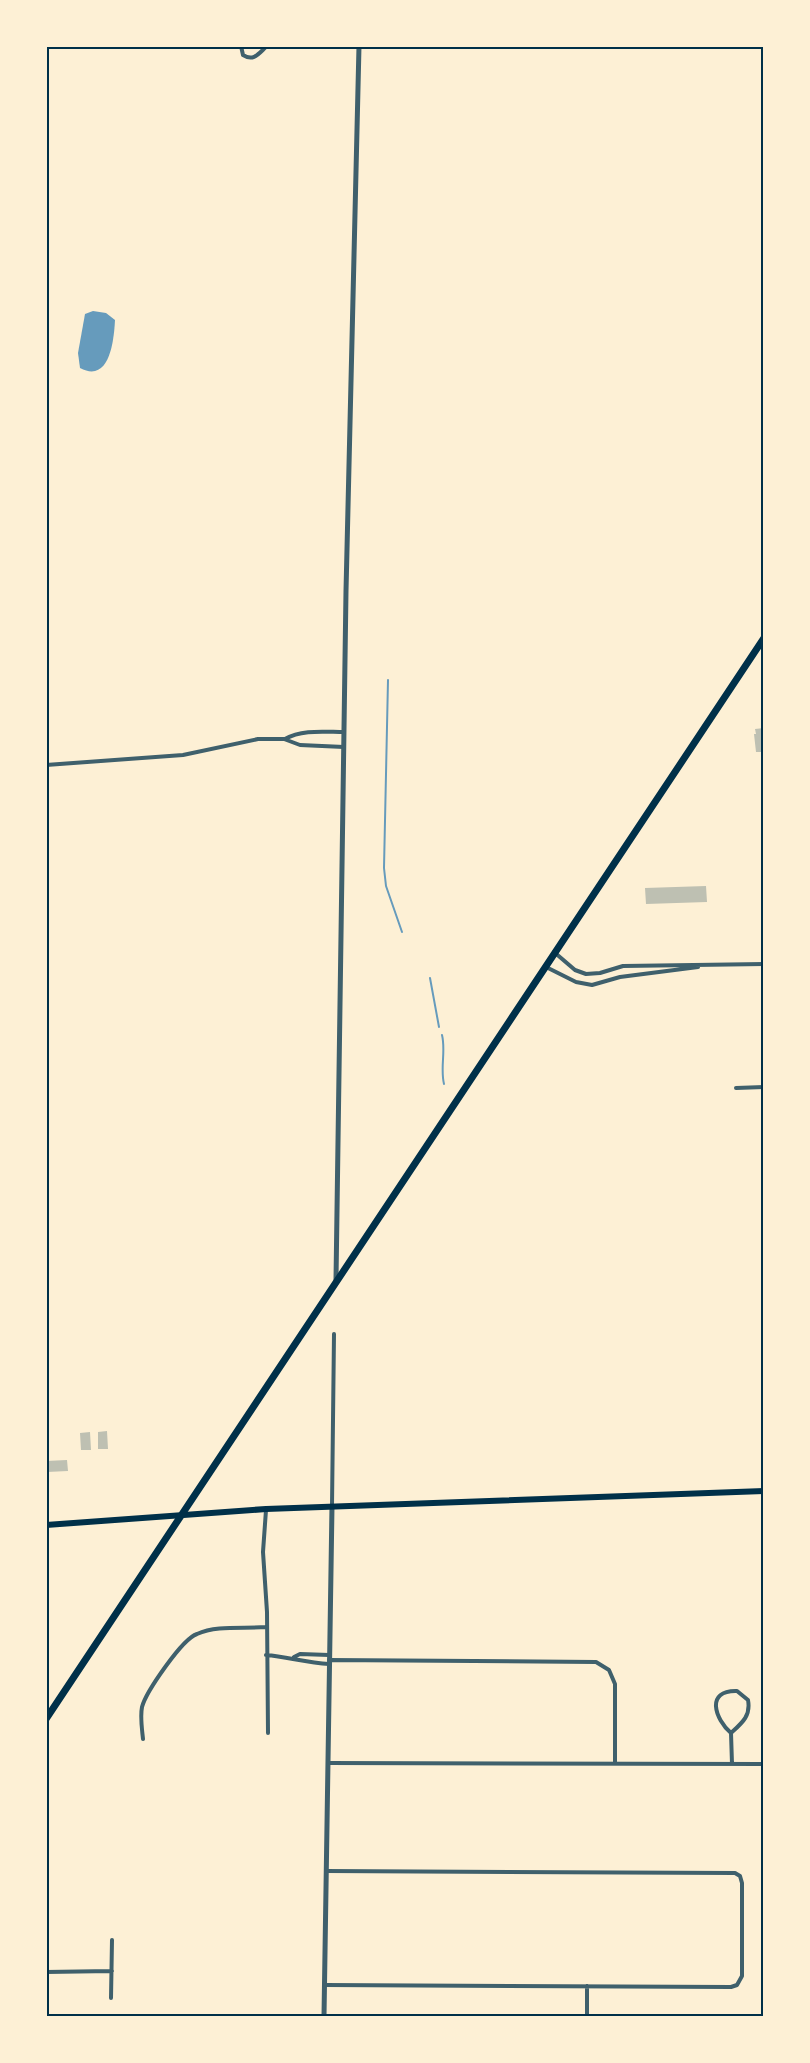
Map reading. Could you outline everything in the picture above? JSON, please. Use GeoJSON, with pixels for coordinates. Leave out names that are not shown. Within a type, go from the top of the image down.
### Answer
{"type":"FeatureCollection","features":[{"type":"Feature","properties":{"kind":"main road"},"geometry":{"type":"LineString","coordinates":[[46,1719],[764,638]]}},
{"type":"Feature","properties":{"kind":"main road"},"geometry":{"type":"LineString","coordinates":[[46,1525],[266,1509],[764,1491]]}},
{"type":"Feature","properties":{"kind":"street"},"geometry":{"type":"LineString","coordinates":[[241,46],[243,55],[252,58],[259,55],[267,46]]}},
{"type":"Feature","properties":{"kind":"street"},"geometry":{"type":"LineString","coordinates":[[336,1280],[344,732],[359,46]]}},
{"type":"Feature","properties":{"kind":"street"},"geometry":{"type":"LineString","coordinates":[[284,739],[292,735],[307,733],[344,732]]}},
{"type":"Feature","properties":{"kind":"street"},"geometry":{"type":"LineString","coordinates":[[46,765],[171,757],[242,741],[284,739],[300,745],[344,747]]}},
{"type":"Feature","properties":{"kind":"street"},"geometry":{"type":"LineString","coordinates":[[554,952],[575,970],[586,974],[600,973],[618,967],[651,965],[764,964]]}},
{"type":"Feature","properties":{"kind":"street"},"geometry":{"type":"LineString","coordinates":[[651,965],[652,975]]}},
{"type":"Feature","properties":{"kind":"street"},"geometry":{"type":"LineString","coordinates":[[545,966],[576,982],[592,985],[620,977],[652,975],[707,966]]}},
{"type":"Feature","properties":{"kind":"street"},"geometry":{"type":"LineString","coordinates":[[618,967],[620,977]]}},
{"type":"Feature","properties":{"kind":"street"},"geometry":{"type":"LineString","coordinates":[[736,1088],[764,1087]]}},
{"type":"Feature","properties":{"kind":"street"},"geometry":{"type":"LineString","coordinates":[[324,2016],[334,1334]]}},
{"type":"Feature","properties":{"kind":"street"},"geometry":{"type":"LineString","coordinates":[[266,1509],[263,1552],[267,1612],[268,1733]]}},
{"type":"Feature","properties":{"kind":"street"},"geometry":{"type":"LineString","coordinates":[[143,1739],[141,1718],[144,1703],[187,1640],[197,1633],[208,1630],[266,1628]]}},
{"type":"Feature","properties":{"kind":"street"},"geometry":{"type":"LineString","coordinates":[[266,1655],[293,1657],[300,1654],[329,1660]]}},
{"type":"Feature","properties":{"kind":"street"},"geometry":{"type":"LineString","coordinates":[[293,1657],[298,1661],[309,1663],[329,1660],[596,1662],[609,1670],[615,1684],[615,1763]]}},
{"type":"Feature","properties":{"kind":"street"},"geometry":{"type":"LineString","coordinates":[[731,1733],[748,1715],[748,1700],[737,1691],[724,1693],[718,1697],[715,1704],[719,1720],[731,1733],[732,1764]]}},
{"type":"Feature","properties":{"kind":"street"},"geometry":{"type":"LineString","coordinates":[[328,1762],[764,1764]]}},
{"type":"Feature","properties":{"kind":"street"},"geometry":{"type":"LineString","coordinates":[[325,1985],[731,1987],[737,1985],[742,1976],[742,1882],[740,1876],[731,1872],[326,1871]]}},
{"type":"Feature","properties":{"kind":"street"},"geometry":{"type":"LineString","coordinates":[[111,1998],[112,1940]]}},
{"type":"Feature","properties":{"kind":"street"},"geometry":{"type":"LineString","coordinates":[[46,1972],[112,1971]]}},
{"type":"Feature","properties":{"kind":"street"},"geometry":{"type":"LineString","coordinates":[[587,1986],[587,2016]]}},
{"type":"Feature","properties":{"kind":"water"},"geometry":{"type":"Polygon","coordinates":[[[93,311],[106,313],[115,320],[108,357],[98,370],[90,371],[80,368],[78,353],[85,314],[93,311]]]}},
{"type":"Feature","properties":{"kind":"building"},"geometry":{"type":"Polygon","coordinates":[[[764,728],[764,752],[756,752],[755,729],[764,728]]]}},
{"type":"Feature","properties":{"kind":"building"},"geometry":{"type":"Polygon","coordinates":[[[706,886],[707,902],[646,904],[645,888],[706,886]]]}},
{"type":"Feature","properties":{"kind":"building"},"geometry":{"type":"Polygon","coordinates":[[[107,1431],[108,1449],[98,1449],[98,1432],[107,1431]]]}},
{"type":"Feature","properties":{"kind":"building"},"geometry":{"type":"Polygon","coordinates":[[[90,1432],[91,1450],[81,1450],[80,1433],[90,1432]]]}},
{"type":"Feature","properties":{"kind":"building"},"geometry":{"type":"Polygon","coordinates":[[[67,1460],[68,1471],[47,1472],[46,1461],[67,1460]]]}},
{"type":"Feature","properties":{"kind":"waterway"},"geometry":{"type":"LineString","coordinates":[[388,680],[384,868],[386,886],[402,932]]}},
{"type":"Feature","properties":{"kind":"waterway"},"geometry":{"type":"LineString","coordinates":[[430,978],[439,1027]]}},
{"type":"Feature","properties":{"kind":"waterway"},"geometry":{"type":"LineString","coordinates":[[442,1035],[444,1084]]}}]}
